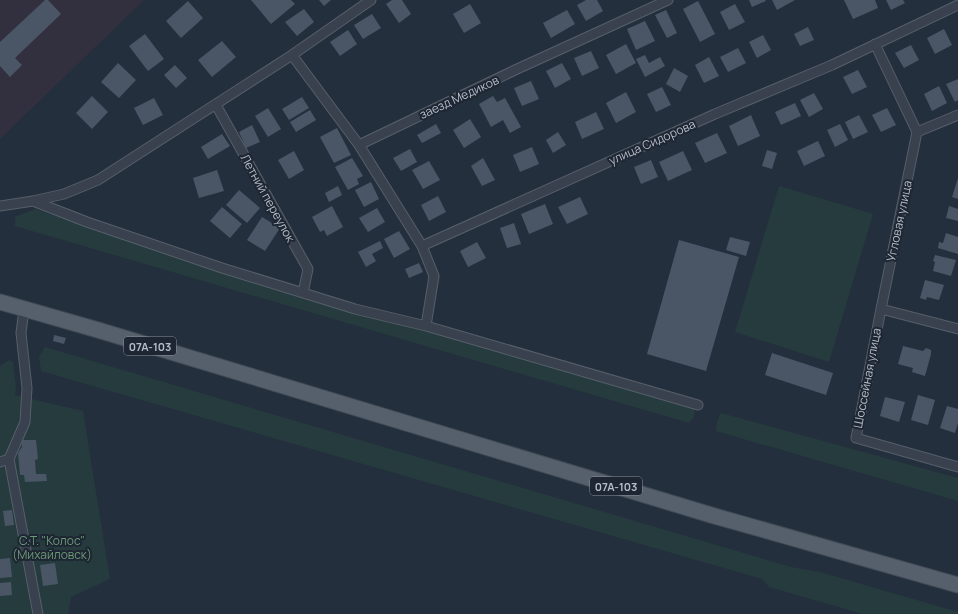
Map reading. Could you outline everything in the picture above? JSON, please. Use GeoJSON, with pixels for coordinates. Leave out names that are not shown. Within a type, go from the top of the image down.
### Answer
{"type":"FeatureCollection","features":[{"type":"Feature","properties":{"kind":"main road","name":"07А-103"},"geometry":{"type":"LineString","coordinates":[[0,302],[98,330],[710,515],[958,585]]}},
{"type":"Feature","properties":{"kind":"street"},"geometry":{"type":"LineString","coordinates":[[0,206],[64,194],[98,180],[292,55],[371,0]]}},
{"type":"Feature","properties":{"kind":"street","name":"заезд Медиков"},"geometry":{"type":"LineString","coordinates":[[359,145],[515,70],[668,0]]}},
{"type":"Feature","properties":{"kind":"street","name":"улица Сидорова"},"geometry":{"type":"LineString","coordinates":[[422,246],[708,117],[832,65],[958,5]]}},
{"type":"Feature","properties":{"kind":"street"},"geometry":{"type":"LineString","coordinates":[[875,44],[917,132],[958,115]]}},
{"type":"Feature","properties":{"kind":"street"},"geometry":{"type":"LineString","coordinates":[[292,55],[359,145],[422,246],[434,276],[426,326]]}},
{"type":"Feature","properties":{"kind":"street","name":"Летний переулок"},"geometry":{"type":"LineString","coordinates":[[216,105],[308,269],[304,293]]}},
{"type":"Feature","properties":{"kind":"street","name":"Угловая улица"},"geometry":{"type":"LineString","coordinates":[[881,309],[917,132]]}},
{"type":"Feature","properties":{"kind":"street"},"geometry":{"type":"LineString","coordinates":[[33,201],[87,222],[222,268],[355,309],[426,326],[698,405]]}},
{"type":"Feature","properties":{"kind":"street"},"geometry":{"type":"LineString","coordinates":[[24,309],[21,333],[27,388],[25,422],[5,461],[38,614]]}},
{"type":"Feature","properties":{"kind":"street"},"geometry":{"type":"LineString","coordinates":[[881,309],[958,329]]}},
{"type":"Feature","properties":{"kind":"street","name":"Шоссейная улица"},"geometry":{"type":"LineString","coordinates":[[881,309],[856,438],[958,467]]}},
{"type":"Feature","properties":{"kind":"shaded area"},"geometry":{"type":"Polygon","coordinates":[[[0,0],[144,0],[0,139],[0,0]]]}},
{"type":"Feature","properties":{"kind":"green space"},"geometry":{"type":"Polygon","coordinates":[[[779,186],[873,214],[829,362],[735,332],[779,186]]]}},
{"type":"Feature","properties":{"kind":"green space"},"geometry":{"type":"Polygon","coordinates":[[[35,209],[86,226],[426,329],[695,408],[694,417],[689,423],[15,226],[15,217],[35,209]]]}},
{"type":"Feature","properties":{"kind":"green space"},"geometry":{"type":"Polygon","coordinates":[[[45,347],[791,567],[820,572],[958,612],[958,614],[863,614],[769,587],[762,579],[41,371],[39,357],[45,347]]]}},
{"type":"Feature","properties":{"kind":"green space","name":"С.Т. \"Колос\" (Михайловск)"},"geometry":{"type":"Polygon","coordinates":[[[9,360],[13,362],[16,387],[15,395],[83,411],[110,579],[71,597],[68,614],[0,614],[0,366],[9,360]]]}},
{"type":"Feature","properties":{"kind":"green space"},"geometry":{"type":"Polygon","coordinates":[[[721,413],[958,478],[958,501],[716,431],[717,422],[721,413]]]}},
{"type":"Feature","properties":{"kind":"building"},"geometry":{"type":"Polygon","coordinates":[[[45,0],[48,0],[61,14],[15,58],[22,65],[10,77],[0,66],[0,42],[45,0]]]}},
{"type":"Feature","properties":{"kind":"building"},"geometry":{"type":"Polygon","coordinates":[[[251,0],[291,0],[295,4],[271,24],[251,0]]]}},
{"type":"Feature","properties":{"kind":"building"},"geometry":{"type":"Polygon","coordinates":[[[319,0],[331,0],[324,6],[319,0]]]}},
{"type":"Feature","properties":{"kind":"building"},"geometry":{"type":"Polygon","coordinates":[[[392,0],[402,0],[411,14],[399,23],[386,4],[392,0]]]}},
{"type":"Feature","properties":{"kind":"building"},"geometry":{"type":"Polygon","coordinates":[[[586,0],[597,0],[603,11],[586,21],[577,5],[586,0]]]}},
{"type":"Feature","properties":{"kind":"building"},"geometry":{"type":"Polygon","coordinates":[[[749,0],[765,0],[766,1],[752,7],[749,0]]]}},
{"type":"Feature","properties":{"kind":"building"},"geometry":{"type":"Polygon","coordinates":[[[772,0],[795,0],[777,10],[772,0]]]}},
{"type":"Feature","properties":{"kind":"building"},"geometry":{"type":"Polygon","coordinates":[[[844,0],[875,0],[878,8],[853,19],[844,0]]]}},
{"type":"Feature","properties":{"kind":"building"},"geometry":{"type":"Polygon","coordinates":[[[886,0],[903,0],[905,3],[891,10],[886,0]]]}},
{"type":"Feature","properties":{"kind":"building"},"geometry":{"type":"Polygon","coordinates":[[[188,1],[203,18],[181,38],[166,21],[188,1]]]}},
{"type":"Feature","properties":{"kind":"building"},"geometry":{"type":"Polygon","coordinates":[[[698,1],[715,34],[700,42],[683,9],[698,1]]]}},
{"type":"Feature","properties":{"kind":"building"},"geometry":{"type":"Polygon","coordinates":[[[470,4],[481,23],[464,33],[453,14],[470,4]]]}},
{"type":"Feature","properties":{"kind":"building"},"geometry":{"type":"Polygon","coordinates":[[[735,4],[745,22],[729,30],[720,12],[735,4]]]}},
{"type":"Feature","properties":{"kind":"building"},"geometry":{"type":"Polygon","coordinates":[[[304,9],[314,22],[297,36],[285,22],[304,9]]]}},
{"type":"Feature","properties":{"kind":"building"},"geometry":{"type":"Polygon","coordinates":[[[567,10],[575,24],[551,38],[543,23],[567,10]]]}},
{"type":"Feature","properties":{"kind":"building"},"geometry":{"type":"Polygon","coordinates":[[[666,10],[677,33],[667,38],[655,15],[666,10]]]}},
{"type":"Feature","properties":{"kind":"building"},"geometry":{"type":"Polygon","coordinates":[[[372,14],[381,28],[363,39],[354,25],[372,14]]]}},
{"type":"Feature","properties":{"kind":"building"},"geometry":{"type":"Polygon","coordinates":[[[645,21],[655,41],[636,50],[627,29],[645,21]]]}},
{"type":"Feature","properties":{"kind":"building"},"geometry":{"type":"Polygon","coordinates":[[[808,27],[814,40],[800,46],[794,34],[808,27]]]}},
{"type":"Feature","properties":{"kind":"building"},"geometry":{"type":"Polygon","coordinates":[[[944,29],[952,45],[935,54],[927,38],[944,29]]]}},
{"type":"Feature","properties":{"kind":"building"},"geometry":{"type":"Polygon","coordinates":[[[348,30],[357,44],[340,56],[330,42],[348,30]]]}},
{"type":"Feature","properties":{"kind":"building"},"geometry":{"type":"Polygon","coordinates":[[[145,34],[164,59],[148,71],[129,46],[145,34]]]}},
{"type":"Feature","properties":{"kind":"building"},"geometry":{"type":"Polygon","coordinates":[[[763,35],[771,50],[757,58],[749,42],[763,35]]]}},
{"type":"Feature","properties":{"kind":"building"},"geometry":{"type":"Polygon","coordinates":[[[222,41],[236,57],[212,77],[198,60],[222,41]]]}},
{"type":"Feature","properties":{"kind":"building"},"geometry":{"type":"Polygon","coordinates":[[[626,44],[636,63],[616,74],[606,55],[626,44]]]}},
{"type":"Feature","properties":{"kind":"building"},"geometry":{"type":"Polygon","coordinates":[[[911,45],[919,60],[904,68],[895,53],[911,45]]]}},
{"type":"Feature","properties":{"kind":"building"},"geometry":{"type":"Polygon","coordinates":[[[738,48],[746,63],[728,72],[720,57],[738,48]]]}},
{"type":"Feature","properties":{"kind":"building"},"geometry":{"type":"Polygon","coordinates":[[[591,51],[599,68],[582,76],[574,58],[591,51]]]}},
{"type":"Feature","properties":{"kind":"building"},"geometry":{"type":"Polygon","coordinates":[[[645,55],[649,63],[660,57],[665,66],[645,77],[636,59],[645,55]]]}},
{"type":"Feature","properties":{"kind":"building"},"geometry":{"type":"Polygon","coordinates":[[[709,57],[719,76],[704,83],[695,65],[709,57]]]}},
{"type":"Feature","properties":{"kind":"building"},"geometry":{"type":"Polygon","coordinates":[[[118,63],[136,80],[119,98],[101,82],[118,63]]]}},
{"type":"Feature","properties":{"kind":"building"},"geometry":{"type":"Polygon","coordinates":[[[562,63],[571,79],[555,88],[546,71],[562,63]]]}},
{"type":"Feature","properties":{"kind":"building"},"geometry":{"type":"Polygon","coordinates":[[[175,65],[187,78],[176,88],[164,75],[175,65]]]}},
{"type":"Feature","properties":{"kind":"building"},"geometry":{"type":"Polygon","coordinates":[[[674,68],[688,76],[680,92],[666,84],[674,68]]]}},
{"type":"Feature","properties":{"kind":"building"},"geometry":{"type":"Polygon","coordinates":[[[858,70],[867,87],[852,94],[843,77],[858,70]]]}},
{"type":"Feature","properties":{"kind":"building"},"geometry":{"type":"Polygon","coordinates":[[[958,79],[958,100],[955,102],[946,84],[958,79]]]}},
{"type":"Feature","properties":{"kind":"building"},"geometry":{"type":"Polygon","coordinates":[[[531,81],[539,99],[522,106],[514,88],[531,81]]]}},
{"type":"Feature","properties":{"kind":"building"},"geometry":{"type":"Polygon","coordinates":[[[939,86],[947,103],[932,111],[924,94],[939,86]]]}},
{"type":"Feature","properties":{"kind":"building"},"geometry":{"type":"Polygon","coordinates":[[[662,87],[671,105],[656,112],[647,94],[662,87]]]}},
{"type":"Feature","properties":{"kind":"building"},"geometry":{"type":"Polygon","coordinates":[[[626,92],[636,112],[616,123],[606,103],[626,92]]]}},
{"type":"Feature","properties":{"kind":"building"},"geometry":{"type":"Polygon","coordinates":[[[814,93],[823,109],[809,117],[800,100],[814,93]]]}},
{"type":"Feature","properties":{"kind":"building"},"geometry":{"type":"Polygon","coordinates":[[[92,96],[108,112],[92,129],[76,113],[92,96]]]}},
{"type":"Feature","properties":{"kind":"building"},"geometry":{"type":"Polygon","coordinates":[[[493,96],[497,102],[505,98],[521,127],[510,133],[503,120],[491,127],[479,104],[493,96]]]}},
{"type":"Feature","properties":{"kind":"building"},"geometry":{"type":"Polygon","coordinates":[[[302,97],[309,108],[289,120],[282,109],[302,97]]]}},
{"type":"Feature","properties":{"kind":"building"},"geometry":{"type":"Polygon","coordinates":[[[154,98],[163,115],[143,125],[134,108],[154,98]]]}},
{"type":"Feature","properties":{"kind":"building"},"geometry":{"type":"Polygon","coordinates":[[[795,103],[801,116],[781,125],[775,112],[795,103]]]}},
{"type":"Feature","properties":{"kind":"building"},"geometry":{"type":"Polygon","coordinates":[[[268,108],[281,129],[268,137],[255,116],[268,108]]]}},
{"type":"Feature","properties":{"kind":"building"},"geometry":{"type":"Polygon","coordinates":[[[887,108],[896,125],[881,132],[872,115],[887,108]]]}},
{"type":"Feature","properties":{"kind":"building"},"geometry":{"type":"Polygon","coordinates":[[[310,110],[316,120],[296,132],[290,122],[310,110]]]}},
{"type":"Feature","properties":{"kind":"building"},"geometry":{"type":"Polygon","coordinates":[[[596,112],[604,129],[582,139],[575,122],[596,112]]]}},
{"type":"Feature","properties":{"kind":"building"},"geometry":{"type":"Polygon","coordinates":[[[751,115],[760,136],[738,146],[729,126],[751,115]]]}},
{"type":"Feature","properties":{"kind":"building"},"geometry":{"type":"Polygon","coordinates":[[[859,115],[868,132],[853,139],[845,122],[859,115]]]}},
{"type":"Feature","properties":{"kind":"building"},"geometry":{"type":"Polygon","coordinates":[[[470,119],[481,137],[464,148],[453,130],[470,119]]]}},
{"type":"Feature","properties":{"kind":"building"},"geometry":{"type":"Polygon","coordinates":[[[436,124],[441,133],[422,143],[417,135],[436,124]]]}},
{"type":"Feature","properties":{"kind":"building"},"geometry":{"type":"Polygon","coordinates":[[[840,124],[848,140],[835,147],[827,130],[840,124]]]}},
{"type":"Feature","properties":{"kind":"building"},"geometry":{"type":"Polygon","coordinates":[[[252,125],[260,142],[246,148],[239,132],[252,125]]]}},
{"type":"Feature","properties":{"kind":"building"},"geometry":{"type":"Polygon","coordinates":[[[337,128],[351,155],[334,163],[320,137],[337,128]]]}},
{"type":"Feature","properties":{"kind":"building"},"geometry":{"type":"Polygon","coordinates":[[[558,132],[566,145],[553,153],[546,140],[558,132]]]}},
{"type":"Feature","properties":{"kind":"building"},"geometry":{"type":"Polygon","coordinates":[[[717,133],[727,153],[705,163],[695,143],[717,133]]]}},
{"type":"Feature","properties":{"kind":"building"},"geometry":{"type":"Polygon","coordinates":[[[222,134],[230,146],[208,159],[201,147],[222,134]]]}},
{"type":"Feature","properties":{"kind":"building"},"geometry":{"type":"Polygon","coordinates":[[[818,141],[825,156],[804,166],[797,151],[818,141]]]}},
{"type":"Feature","properties":{"kind":"building"},"geometry":{"type":"Polygon","coordinates":[[[532,147],[539,164],[520,172],[513,155],[532,147]]]}},
{"type":"Feature","properties":{"kind":"building"},"geometry":{"type":"Polygon","coordinates":[[[410,149],[417,162],[401,171],[393,158],[410,149]]]}},
{"type":"Feature","properties":{"kind":"building"},"geometry":{"type":"Polygon","coordinates":[[[767,150],[777,153],[772,169],[762,166],[767,150]]]}},
{"type":"Feature","properties":{"kind":"building"},"geometry":{"type":"Polygon","coordinates":[[[294,151],[304,170],[289,179],[278,160],[294,151]]]}},
{"type":"Feature","properties":{"kind":"building"},"geometry":{"type":"Polygon","coordinates":[[[683,151],[692,170],[668,181],[659,162],[683,151]]]}},
{"type":"Feature","properties":{"kind":"building"},"geometry":{"type":"Polygon","coordinates":[[[352,158],[363,176],[357,179],[359,184],[348,190],[335,167],[352,158]]]}},
{"type":"Feature","properties":{"kind":"building"},"geometry":{"type":"Polygon","coordinates":[[[483,158],[495,180],[482,186],[471,166],[483,158]]]}},
{"type":"Feature","properties":{"kind":"building"},"geometry":{"type":"Polygon","coordinates":[[[651,160],[658,177],[641,184],[634,167],[651,160]]]}},
{"type":"Feature","properties":{"kind":"building"},"geometry":{"type":"Polygon","coordinates":[[[429,161],[440,180],[423,189],[412,170],[429,161]]]}},
{"type":"Feature","properties":{"kind":"building"},"geometry":{"type":"Polygon","coordinates":[[[217,170],[224,191],[199,198],[193,178],[217,170]]]}},
{"type":"Feature","properties":{"kind":"building"},"geometry":{"type":"Polygon","coordinates":[[[958,178],[958,199],[952,197],[958,178]]]}},
{"type":"Feature","properties":{"kind":"building"},"geometry":{"type":"Polygon","coordinates":[[[371,182],[379,199],[364,207],[355,190],[371,182]]]}},
{"type":"Feature","properties":{"kind":"building"},"geometry":{"type":"Polygon","coordinates":[[[338,186],[342,195],[329,202],[325,193],[338,186]]]}},
{"type":"Feature","properties":{"kind":"building"},"geometry":{"type":"Polygon","coordinates":[[[239,190],[260,208],[247,223],[226,205],[239,190]]]}},
{"type":"Feature","properties":{"kind":"building"},"geometry":{"type":"Polygon","coordinates":[[[438,196],[446,212],[429,221],[421,205],[438,196]]]}},
{"type":"Feature","properties":{"kind":"building"},"geometry":{"type":"Polygon","coordinates":[[[580,197],[588,214],[567,224],[558,207],[580,197]]]}},
{"type":"Feature","properties":{"kind":"building"},"geometry":{"type":"Polygon","coordinates":[[[545,204],[553,224],[529,234],[521,214],[545,204]]]}},
{"type":"Feature","properties":{"kind":"building"},"geometry":{"type":"Polygon","coordinates":[[[332,206],[343,227],[327,236],[324,230],[320,232],[312,217],[332,206]]]}},
{"type":"Feature","properties":{"kind":"building"},"geometry":{"type":"Polygon","coordinates":[[[949,206],[958,209],[958,221],[946,218],[949,206]]]}},
{"type":"Feature","properties":{"kind":"building"},"geometry":{"type":"Polygon","coordinates":[[[222,207],[242,224],[230,238],[210,221],[222,207]]]}},
{"type":"Feature","properties":{"kind":"building"},"geometry":{"type":"Polygon","coordinates":[[[377,208],[385,222],[368,232],[359,218],[377,208]]]}},
{"type":"Feature","properties":{"kind":"building"},"geometry":{"type":"Polygon","coordinates":[[[262,217],[280,228],[265,251],[247,240],[262,217]]]}},
{"type":"Feature","properties":{"kind":"building"},"geometry":{"type":"Polygon","coordinates":[[[514,223],[521,244],[507,248],[500,228],[514,223]]]}},
{"type":"Feature","properties":{"kind":"building"},"geometry":{"type":"Polygon","coordinates":[[[399,231],[410,249],[394,258],[384,239],[399,231]]]}},
{"type":"Feature","properties":{"kind":"building"},"geometry":{"type":"Polygon","coordinates":[[[946,233],[958,237],[958,254],[938,248],[939,242],[943,243],[946,233]]]}},
{"type":"Feature","properties":{"kind":"building"},"geometry":{"type":"Polygon","coordinates":[[[730,237],[750,242],[746,256],[726,250],[730,237]]]}},
{"type":"Feature","properties":{"kind":"building"},"geometry":{"type":"Polygon","coordinates":[[[679,240],[739,257],[706,371],[647,354],[679,240]]]}},
{"type":"Feature","properties":{"kind":"building"},"geometry":{"type":"Polygon","coordinates":[[[380,241],[383,248],[372,254],[376,261],[366,267],[358,252],[380,241]]]}},
{"type":"Feature","properties":{"kind":"building"},"geometry":{"type":"Polygon","coordinates":[[[477,242],[486,258],[468,267],[460,251],[477,242]]]}},
{"type":"Feature","properties":{"kind":"building"},"geometry":{"type":"Polygon","coordinates":[[[935,255],[956,260],[951,276],[933,271],[935,262],[933,261],[935,255]]]}},
{"type":"Feature","properties":{"kind":"building"},"geometry":{"type":"Polygon","coordinates":[[[419,263],[423,272],[409,278],[405,269],[419,263]]]}},
{"type":"Feature","properties":{"kind":"building"},"geometry":{"type":"Polygon","coordinates":[[[925,280],[944,285],[939,300],[927,297],[926,300],[920,298],[925,280]]]}},
{"type":"Feature","properties":{"kind":"building"},"geometry":{"type":"Polygon","coordinates":[[[54,335],[66,338],[64,344],[53,341],[54,335]]]}},
{"type":"Feature","properties":{"kind":"building"},"geometry":{"type":"Polygon","coordinates":[[[903,346],[923,351],[926,348],[931,350],[925,376],[912,372],[913,368],[898,364],[903,346]]]}},
{"type":"Feature","properties":{"kind":"building"},"geometry":{"type":"Polygon","coordinates":[[[772,353],[833,373],[826,395],[765,375],[772,353]]]}},
{"type":"Feature","properties":{"kind":"building"},"geometry":{"type":"Polygon","coordinates":[[[918,395],[935,400],[928,425],[911,420],[918,395]]]}},
{"type":"Feature","properties":{"kind":"building"},"geometry":{"type":"Polygon","coordinates":[[[885,397],[905,402],[899,422],[880,416],[885,397]]]}},
{"type":"Feature","properties":{"kind":"building"},"geometry":{"type":"Polygon","coordinates":[[[947,406],[958,409],[958,423],[955,433],[940,428],[947,406]]]}},
{"type":"Feature","properties":{"kind":"building"},"geometry":{"type":"Polygon","coordinates":[[[21,440],[36,440],[38,459],[35,460],[36,474],[46,474],[47,481],[25,482],[24,475],[20,475],[18,453],[22,447],[21,440]]]}},
{"type":"Feature","properties":{"kind":"building"},"geometry":{"type":"Polygon","coordinates":[[[12,510],[14,525],[5,526],[3,511],[12,510]]]}},
{"type":"Feature","properties":{"kind":"building"},"geometry":{"type":"Polygon","coordinates":[[[10,558],[12,577],[0,578],[0,559],[10,558]]]}},
{"type":"Feature","properties":{"kind":"building"},"geometry":{"type":"Polygon","coordinates":[[[55,563],[58,584],[43,586],[40,565],[55,563]]]}},
{"type":"Feature","properties":{"kind":"building"},"geometry":{"type":"Polygon","coordinates":[[[11,582],[12,595],[0,596],[0,583],[11,582]]]}}]}
